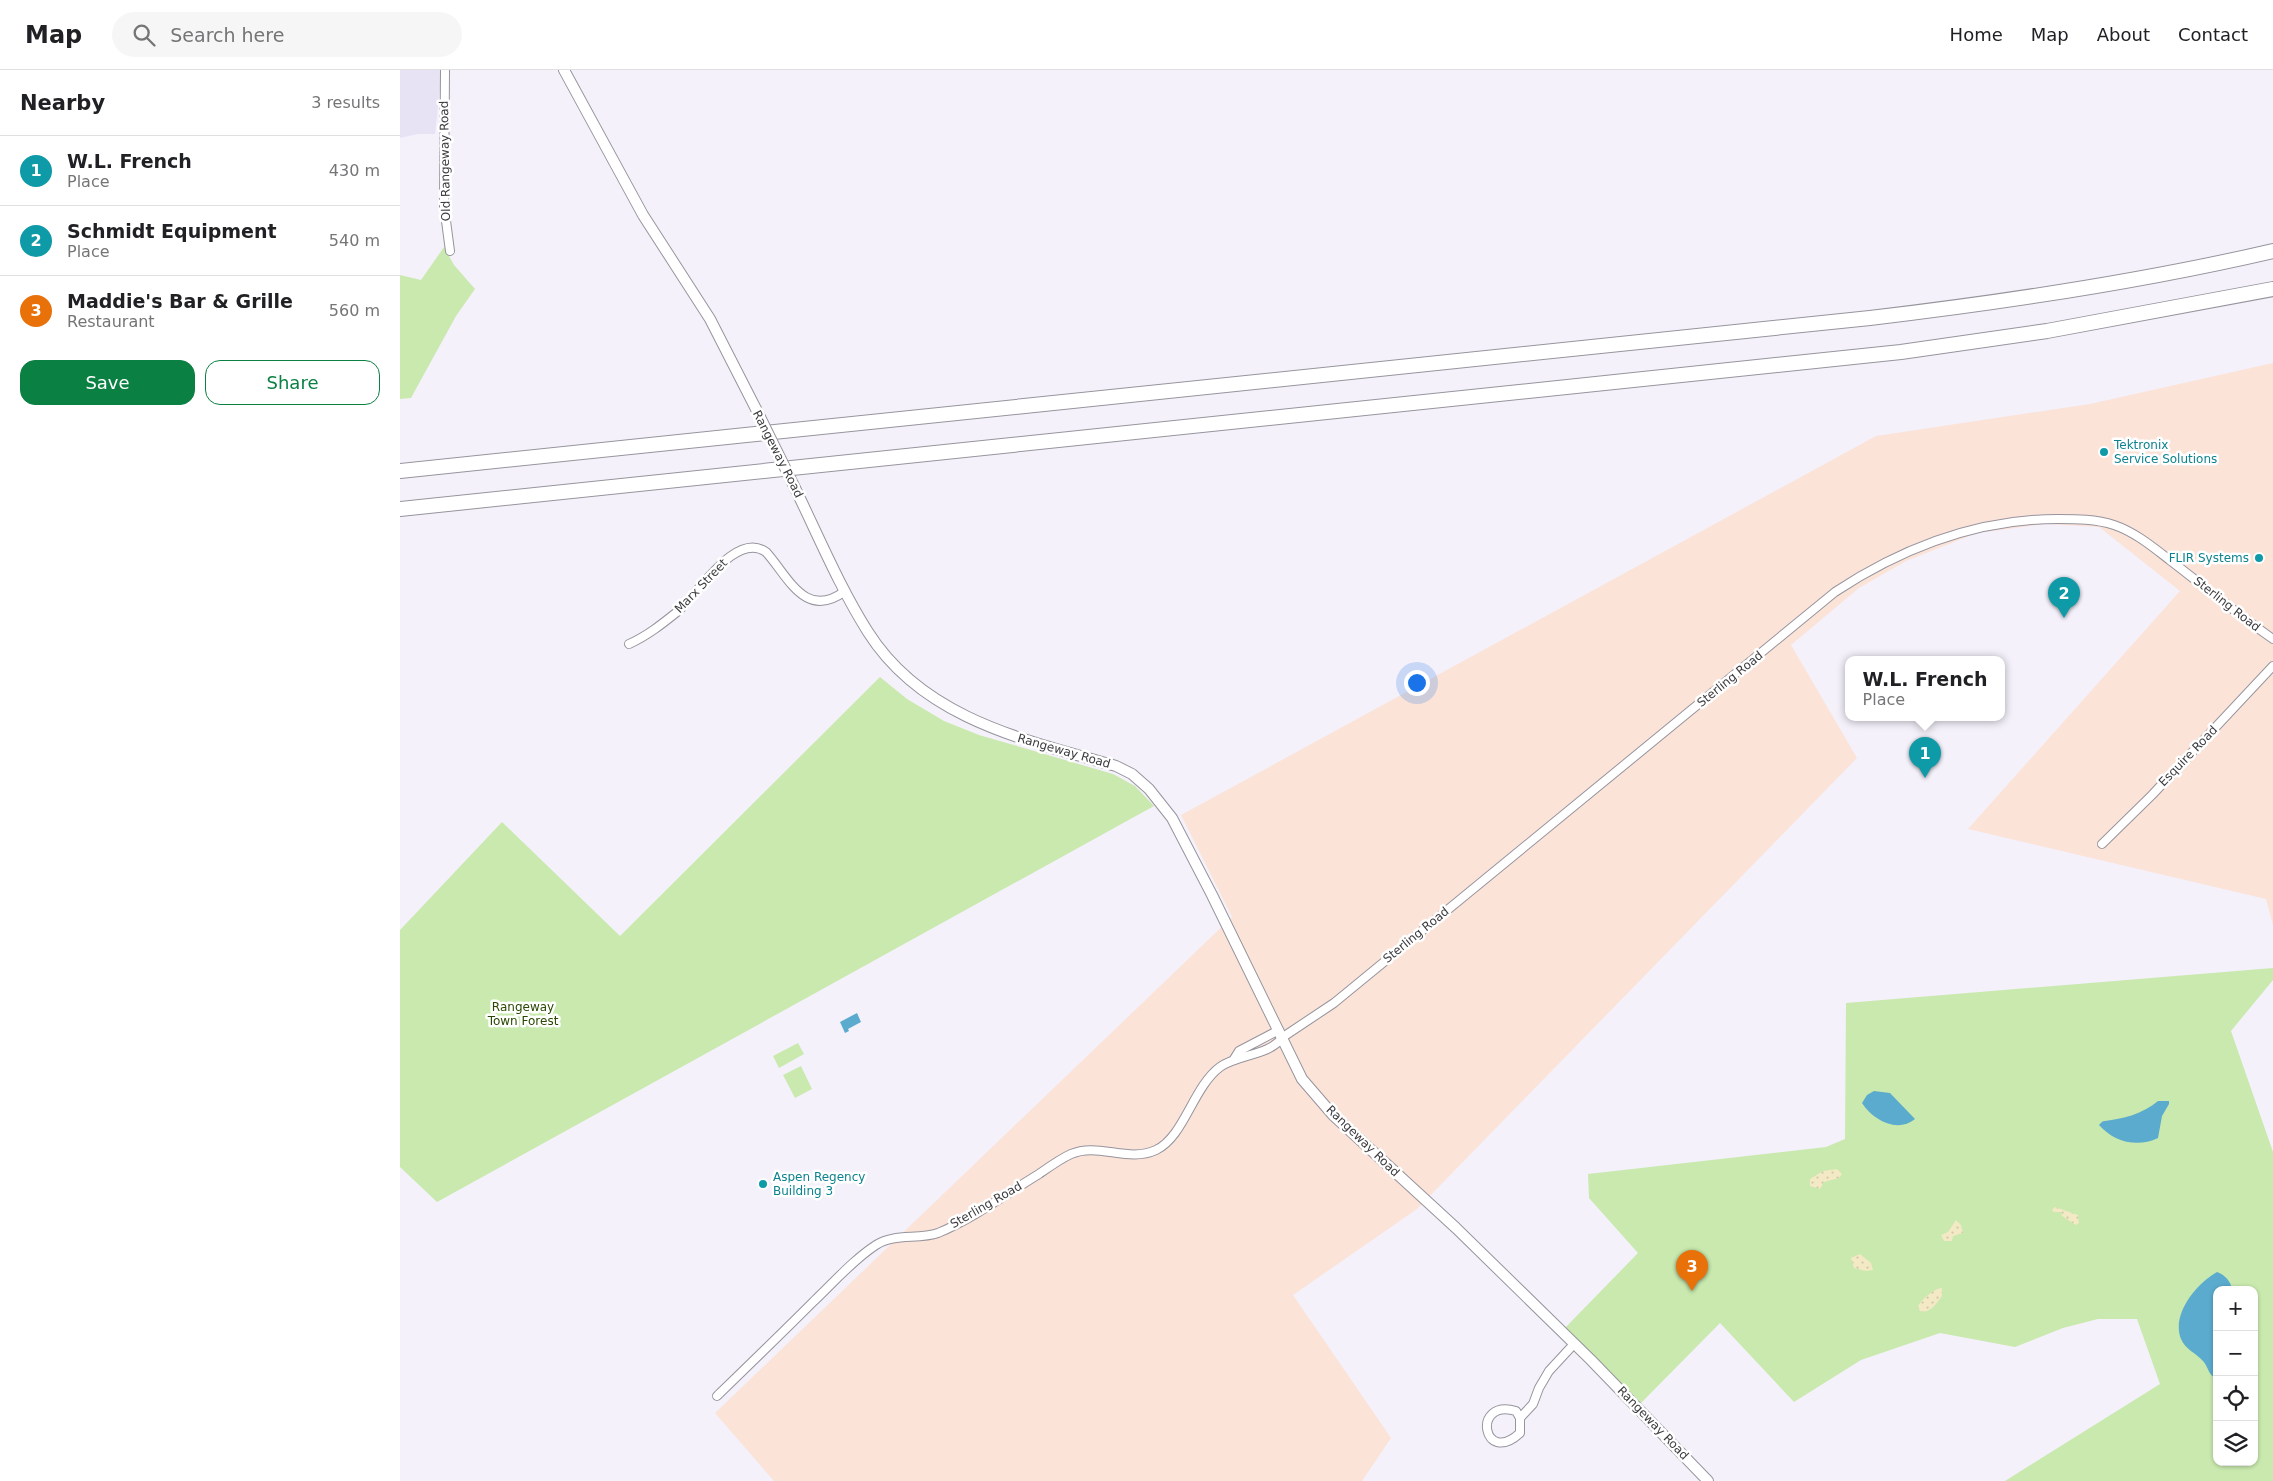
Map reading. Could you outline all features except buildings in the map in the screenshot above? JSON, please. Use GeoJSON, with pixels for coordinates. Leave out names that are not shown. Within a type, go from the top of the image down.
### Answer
{"type":"FeatureCollection","features":[{"type":"Feature","properties":{"kind":"highway"},"geometry":{"type":"LineString","coordinates":[[400,471],[1880,317],[2065,292],[2269,251]]}},
{"type":"Feature","properties":{"kind":"highway"},"geometry":{"type":"LineString","coordinates":[[400,508],[1901,352],[2048,331],[2273,289]]}},
{"type":"Feature","properties":{"kind":"street","name":"Old Rangeway Road"},"geometry":{"type":"LineString","coordinates":[[445,70],[444,206],[450,251]]}},
{"type":"Feature","properties":{"kind":"street","name":"Rangeway Road"},"geometry":{"type":"LineString","coordinates":[[564,70],[643,215],[710,319],[845,591],[869,634],[901,672],[949,709],[999,732],[1116,766],[1132,774],[1150,789],[1172,818],[1281,1033],[1302,1079],[1333,1115],[1456,1228],[1574,1344],[1708,1481]]}},
{"type":"Feature","properties":{"kind":"street","name":"Sterling Road"},"geometry":{"type":"LineString","coordinates":[[1234,1059],[1239,1051],[1281,1033],[1334,1003],[1835,592],[1868,571],[1916,547],[1947,538],[1962,531],[2035,519],[2081,519],[2114,525],[2147,543],[2273,639]]}},
{"type":"Feature","properties":{"kind":"street","name":"Marx Street"},"geometry":{"type":"LineString","coordinates":[[629,644],[648,635],[678,611],[726,559],[749,548],[761,548],[766,552],[791,586],[812,599],[827,601],[845,591]]}},
{"type":"Feature","properties":{"kind":"street","name":"Esquire Road"},"geometry":{"type":"LineString","coordinates":[[2102,844],[2152,795],[2273,666]]}},
{"type":"Feature","properties":{"kind":"street","name":"Sterling Road"},"geometry":{"type":"LineString","coordinates":[[717,1396],[851,1265],[877,1244],[900,1237],[920,1237],[937,1233],[973,1215],[1072,1153],[1094,1150],[1137,1156],[1158,1150],[1171,1137],[1205,1083],[1218,1068],[1234,1059],[1255,1054],[1278,1044],[1281,1033]]}},
{"type":"Feature","properties":{"kind":"street"},"geometry":{"type":"LineString","coordinates":[[1520,1418],[1516,1411],[1505,1408],[1497,1410],[1489,1416],[1486,1423],[1488,1433],[1494,1441],[1502,1444],[1512,1441],[1520,1433],[1520,1418],[1533,1404],[1539,1388],[1549,1371],[1574,1344]]}},
{"type":"Feature","properties":{"kind":"shaded area"},"geometry":{"type":"Polygon","coordinates":[[[400,70],[442,70],[435,134],[418,134],[400,138],[400,70]]]}},
{"type":"Feature","properties":{"kind":"shaded area"},"geometry":{"type":"Polygon","coordinates":[[[2273,363],[2273,925],[2266,899],[1968,829],[2180,591],[2099,527],[2045,524],[1977,533],[1906,561],[1859,588],[1791,645],[1857,758],[1417,1209],[1293,1295],[1391,1438],[1362,1481],[774,1481],[715,1413],[1232,917],[1181,815],[1876,436],[2090,404],[2273,363]]]}},
{"type":"Feature","properties":{"kind":"green space"},"geometry":{"type":"Polygon","coordinates":[[[444,247],[454,265],[475,289],[456,316],[411,398],[400,399],[400,275],[421,280],[444,247]]]}},
{"type":"Feature","properties":{"kind":"green space","name":"Rangeway Town Forest"},"geometry":{"type":"Polygon","coordinates":[[[880,677],[907,699],[944,721],[979,735],[1113,774],[1135,786],[1154,806],[437,1202],[400,1167],[400,930],[502,822],[620,936],[880,677]]]}},
{"type":"Feature","properties":{"kind":"green space"},"geometry":{"type":"Polygon","coordinates":[[[2273,968],[2273,980],[2231,1031],[2273,1152],[2273,1481],[2005,1481],[2160,1384],[2137,1319],[2098,1319],[2063,1328],[2015,1347],[1940,1333],[1861,1360],[1794,1402],[1720,1323],[1640,1404],[1563,1330],[1638,1253],[1589,1198],[1588,1174],[1826,1147],[1845,1139],[1846,1003],[2273,968]]]}},
{"type":"Feature","properties":{"kind":"green space"},"geometry":{"type":"Polygon","coordinates":[[[798,1043],[804,1054],[779,1068],[773,1056],[798,1043]]]}},
{"type":"Feature","properties":{"kind":"green space"},"geometry":{"type":"Polygon","coordinates":[[[801,1066],[812,1089],[795,1098],[783,1075],[801,1066]]]}},
{"type":"Feature","properties":{"kind":"sand"},"geometry":{"type":"Polygon","coordinates":[[[1837,1169],[1842,1174],[1839,1178],[1824,1182],[1820,1189],[1810,1186],[1810,1179],[1823,1171],[1837,1169]]]}},
{"type":"Feature","properties":{"kind":"sand"},"geometry":{"type":"Polygon","coordinates":[[[2055,1207],[2078,1215],[2079,1223],[2076,1225],[2062,1216],[2061,1212],[2053,1212],[2052,1210],[2055,1207]]]}},
{"type":"Feature","properties":{"kind":"sand"},"geometry":{"type":"Polygon","coordinates":[[[1956,1220],[1961,1225],[1963,1233],[1953,1236],[1952,1241],[1944,1241],[1941,1235],[1948,1232],[1956,1220]]]}},
{"type":"Feature","properties":{"kind":"sand"},"geometry":{"type":"Polygon","coordinates":[[[1860,1254],[1871,1263],[1873,1270],[1866,1271],[1854,1268],[1851,1258],[1860,1254]]]}},
{"type":"Feature","properties":{"kind":"sand"},"geometry":{"type":"Polygon","coordinates":[[[1942,1288],[1942,1296],[1935,1305],[1930,1310],[1920,1311],[1918,1306],[1922,1300],[1932,1292],[1942,1288]]]}},
{"type":"Feature","properties":{"kind":"water"},"geometry":{"type":"Polygon","coordinates":[[[857,1013],[861,1022],[848,1029],[849,1031],[845,1033],[840,1022],[857,1013]]]}},
{"type":"Feature","properties":{"kind":"water"},"geometry":{"type":"Polygon","coordinates":[[[1874,1091],[1890,1093],[1915,1119],[1901,1125],[1893,1125],[1878,1119],[1862,1103],[1867,1095],[1874,1091]]]}},
{"type":"Feature","properties":{"kind":"water"},"geometry":{"type":"Polygon","coordinates":[[[2158,1101],[2169,1101],[2169,1104],[2162,1116],[2158,1138],[2142,1143],[2126,1142],[2112,1136],[2099,1125],[2103,1121],[2139,1113],[2158,1101]]]}},
{"type":"Feature","properties":{"kind":"water"},"geometry":{"type":"Polygon","coordinates":[[[2217,1272],[2227,1279],[2231,1286],[2213,1286],[2213,1376],[2203,1361],[2183,1343],[2179,1329],[2183,1310],[2188,1300],[2194,1291],[2217,1272]]]}},
{"type":"Feature","properties":{"kind":"place","name":"Tektronix Service Solutions"},"geometry":{"type":"Point","coordinates":[2104,452]}},
{"type":"Feature","properties":{"kind":"place","name":"FLIR Systems"},"geometry":{"type":"Point","coordinates":[2259,558]}},
{"type":"Feature","properties":{"kind":"place","name":"Schmidt Equipment"},"geometry":{"type":"Point","coordinates":[2064,618]}},
{"type":"Feature","properties":{"kind":"place","name":"W.L. French"},"geometry":{"type":"Point","coordinates":[1925,778]}},
{"type":"Feature","properties":{"kind":"place","name":"Aspen Regency Building 3"},"geometry":{"type":"Point","coordinates":[763,1184]}},
{"type":"Feature","properties":{"kind":"place","name":"Maddie's Bar & Grille"},"geometry":{"type":"Point","coordinates":[1692,1291]}}]}
